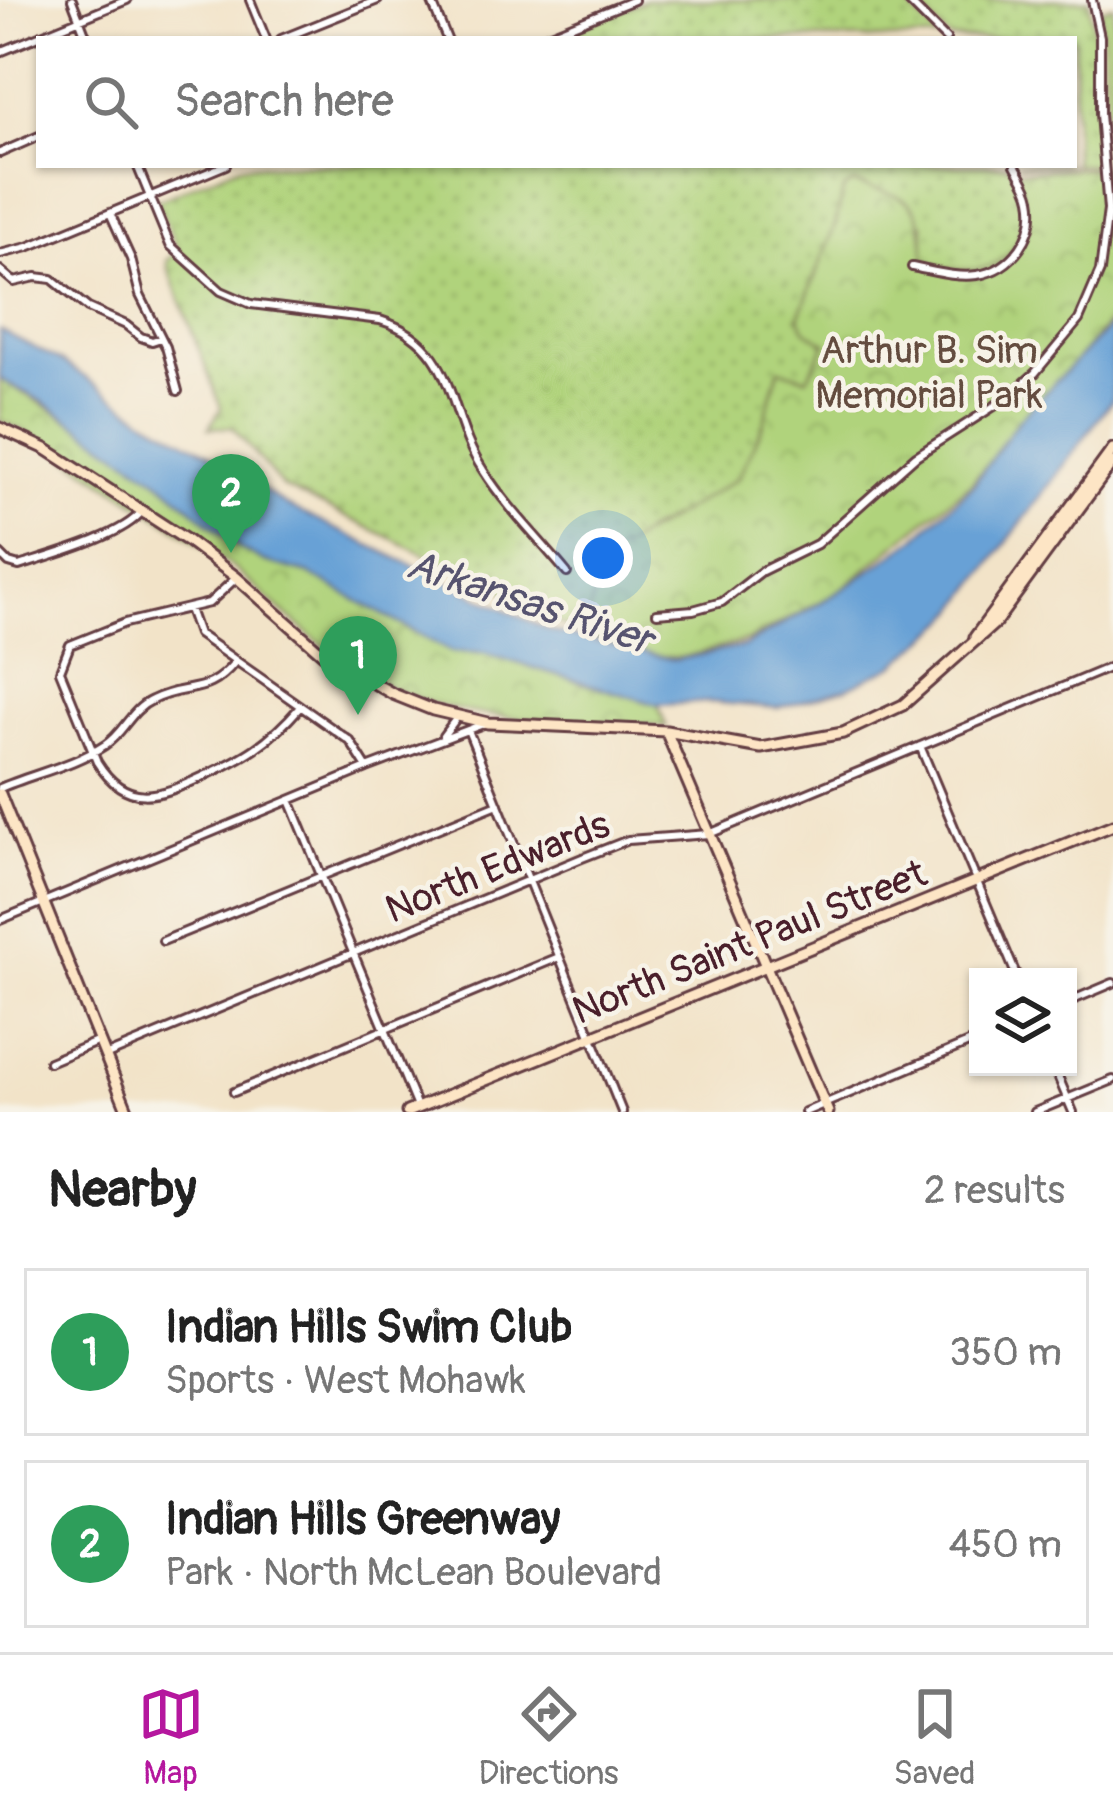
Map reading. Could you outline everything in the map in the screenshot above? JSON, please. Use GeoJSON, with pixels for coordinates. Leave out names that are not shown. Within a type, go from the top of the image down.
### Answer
{"type":"FeatureCollection","features":[{"type":"Feature","properties":{"kind":"main road"},"geometry":{"type":"LineString","coordinates":[[0,428],[46,449],[142,511],[236,577],[289,627],[346,670],[393,694],[488,723],[666,731],[761,748],[843,733],[903,705],[994,623],[1113,462]]}},
{"type":"Feature","properties":{"kind":"main road"},"geometry":{"type":"LineString","coordinates":[[969,646],[1113,449]]}},
{"type":"Feature","properties":{"kind":"main road"},"geometry":{"type":"LineString","coordinates":[[666,731],[826,1107]]}},
{"type":"Feature","properties":{"kind":"main road"},"geometry":{"type":"LineString","coordinates":[[0,791],[128,1112]]}},
{"type":"Feature","properties":{"kind":"main road","name":"North Saint Paul Street"},"geometry":{"type":"LineString","coordinates":[[414,1111],[1113,824]]}},
{"type":"Feature","properties":{"kind":"street"},"geometry":{"type":"LineString","coordinates":[[72,0],[86,36]]}},
{"type":"Feature","properties":{"kind":"street"},"geometry":{"type":"LineString","coordinates":[[39,36],[127,0]]}},
{"type":"Feature","properties":{"kind":"street"},"geometry":{"type":"LineString","coordinates":[[250,0],[265,36]]}},
{"type":"Feature","properties":{"kind":"street"},"geometry":{"type":"LineString","coordinates":[[288,36],[378,0]]}},
{"type":"Feature","properties":{"kind":"street"},"geometry":{"type":"LineString","coordinates":[[431,0],[446,36]]}},
{"type":"Feature","properties":{"kind":"street"},"geometry":{"type":"LineString","coordinates":[[544,36],[613,4],[634,0]]}},
{"type":"Feature","properties":{"kind":"street"},"geometry":{"type":"LineString","coordinates":[[907,0],[943,36]]}},
{"type":"Feature","properties":{"kind":"street"},"geometry":{"type":"LineString","coordinates":[[657,614],[722,602],[762,571],[817,544],[916,455],[986,414],[1024,384],[1079,320],[1100,271],[1108,210],[1100,37],[1092,0]]}},
{"type":"Feature","properties":{"kind":"street"},"geometry":{"type":"LineString","coordinates":[[0,52],[36,37]]}},
{"type":"Feature","properties":{"kind":"street"},"geometry":{"type":"LineString","coordinates":[[0,153],[36,137]]}},
{"type":"Feature","properties":{"kind":"street"},"geometry":{"type":"LineString","coordinates":[[138,168],[170,244],[221,290],[250,304],[368,317],[399,328],[422,346],[448,381],[480,466],[567,573]]}},
{"type":"Feature","properties":{"kind":"street"},"geometry":{"type":"LineString","coordinates":[[0,254],[219,168]]}},
{"type":"Feature","properties":{"kind":"street"},"geometry":{"type":"LineString","coordinates":[[912,267],[972,276],[999,268],[1014,257],[1028,234],[1032,214],[1029,190],[1017,168]]}},
{"type":"Feature","properties":{"kind":"street"},"geometry":{"type":"LineString","coordinates":[[110,213],[178,380],[178,391]]}},
{"type":"Feature","properties":{"kind":"street"},"geometry":{"type":"LineString","coordinates":[[0,270],[14,282],[52,279],[88,308],[126,325],[141,338],[161,338]]}},
{"type":"Feature","properties":{"kind":"street"},"geometry":{"type":"LineString","coordinates":[[0,554],[19,566],[135,520],[142,511]]}},
{"type":"Feature","properties":{"kind":"street"},"geometry":{"type":"LineString","coordinates":[[236,577],[217,599],[81,638],[64,653],[61,671],[92,751],[105,776],[125,791],[164,794],[262,747],[300,707]]}},
{"type":"Feature","properties":{"kind":"street"},"geometry":{"type":"LineString","coordinates":[[189,609],[197,634],[350,742],[367,768]]}},
{"type":"Feature","properties":{"kind":"street"},"geometry":{"type":"LineString","coordinates":[[0,791],[111,741],[144,704],[163,695],[207,687],[222,679],[235,662]]}},
{"type":"Feature","properties":{"kind":"street","name":"North Edwards"},"geometry":{"type":"LineString","coordinates":[[105,1056],[628,840],[709,834],[1113,666]]}},
{"type":"Feature","properties":{"kind":"street"},"geometry":{"type":"LineString","coordinates":[[441,738],[458,716]]}},
{"type":"Feature","properties":{"kind":"street"},"geometry":{"type":"LineString","coordinates":[[0,920],[441,738],[488,723]]}},
{"type":"Feature","properties":{"kind":"street"},"geometry":{"type":"LineString","coordinates":[[468,730],[622,1112]]}},
{"type":"Feature","properties":{"kind":"street"},"geometry":{"type":"LineString","coordinates":[[920,746],[1013,968]]}},
{"type":"Feature","properties":{"kind":"street"},"geometry":{"type":"LineString","coordinates":[[290,800],[414,1111]]}},
{"type":"Feature","properties":{"kind":"street"},"geometry":{"type":"LineString","coordinates":[[164,941],[498,803]]}},
{"type":"Feature","properties":{"kind":"street"},"geometry":{"type":"LineString","coordinates":[[234,1093],[559,957]]}},
{"type":"Feature","properties":{"kind":"street"},"geometry":{"type":"LineString","coordinates":[[1077,998],[1113,983]]}},
{"type":"Feature","properties":{"kind":"street"},"geometry":{"type":"LineString","coordinates":[[50,1062],[99,1041]]}},
{"type":"Feature","properties":{"kind":"street"},"geometry":{"type":"LineString","coordinates":[[805,1112],[969,1043]]}},
{"type":"Feature","properties":{"kind":"street"},"geometry":{"type":"LineString","coordinates":[[1058,1076],[1073,1112]]}},
{"type":"Feature","properties":{"kind":"street"},"geometry":{"type":"LineString","coordinates":[[1035,1112],[1113,1080]]}},
{"type":"Feature","properties":{"kind":"green space"},"geometry":{"type":"Polygon","coordinates":[[[646,0],[902,0],[937,36],[557,36],[646,0]]]}},
{"type":"Feature","properties":{"kind":"green space"},"geometry":{"type":"Polygon","coordinates":[[[912,0],[1089,0],[1097,56],[1099,165],[1077,165],[1077,36],[947,36],[912,0]]]}},
{"type":"Feature","properties":{"kind":"green space","name":"Arthur B. Sim Memorial Park"},"geometry":{"type":"Polygon","coordinates":[[[1113,5],[1113,315],[1102,330],[970,484],[838,592],[750,640],[680,658],[643,655],[583,633],[604,559],[738,478],[763,425],[779,369],[807,378],[826,343],[805,330],[799,317],[836,223],[843,190],[853,183],[902,198],[917,212],[925,262],[964,270],[999,262],[1019,237],[1024,204],[1013,171],[1109,168],[1101,9],[1113,5]]]}},
{"type":"Feature","properties":{"kind":"green space"},"geometry":{"type":"Polygon","coordinates":[[[233,168],[1011,168],[1023,201],[1023,219],[1013,250],[1001,261],[985,268],[954,269],[925,262],[923,224],[844,190],[799,317],[827,342],[807,378],[779,370],[759,438],[739,476],[720,494],[634,542],[608,578],[584,630],[556,623],[515,597],[283,487],[232,427],[209,428],[221,408],[168,267],[167,261],[178,250],[156,201],[233,168]]]}},
{"type":"Feature","properties":{"kind":"green space"},"geometry":{"type":"Polygon","coordinates":[[[0,379],[161,482],[240,549],[265,562],[309,574],[451,652],[484,653],[658,705],[666,726],[494,716],[427,701],[373,679],[316,640],[201,544],[46,444],[0,421],[0,379]]]}},
{"type":"Feature","properties":{"kind":"water"},"geometry":{"type":"Polygon","coordinates":[[[1113,323],[1113,399],[950,619],[895,665],[842,690],[778,708],[710,702],[658,705],[484,653],[451,652],[309,574],[265,562],[240,549],[161,482],[43,402],[0,379],[0,330],[63,362],[287,506],[551,631],[675,660],[745,646],[842,590],[912,541],[973,485],[1018,420],[1113,323]]]}},
{"type":"Feature","properties":{"kind":"place","name":"Indian Hills Greenway"},"geometry":{"type":"Point","coordinates":[231,553]}},
{"type":"Feature","properties":{"kind":"place","name":"Indian Hills Swim Club"},"geometry":{"type":"Point","coordinates":[358,715]}},
{"type":"Feature","properties":{"kind":"water label","name":"Arkansas River"},"geometry":{"type":"Point","coordinates":[530,601]}}]}
